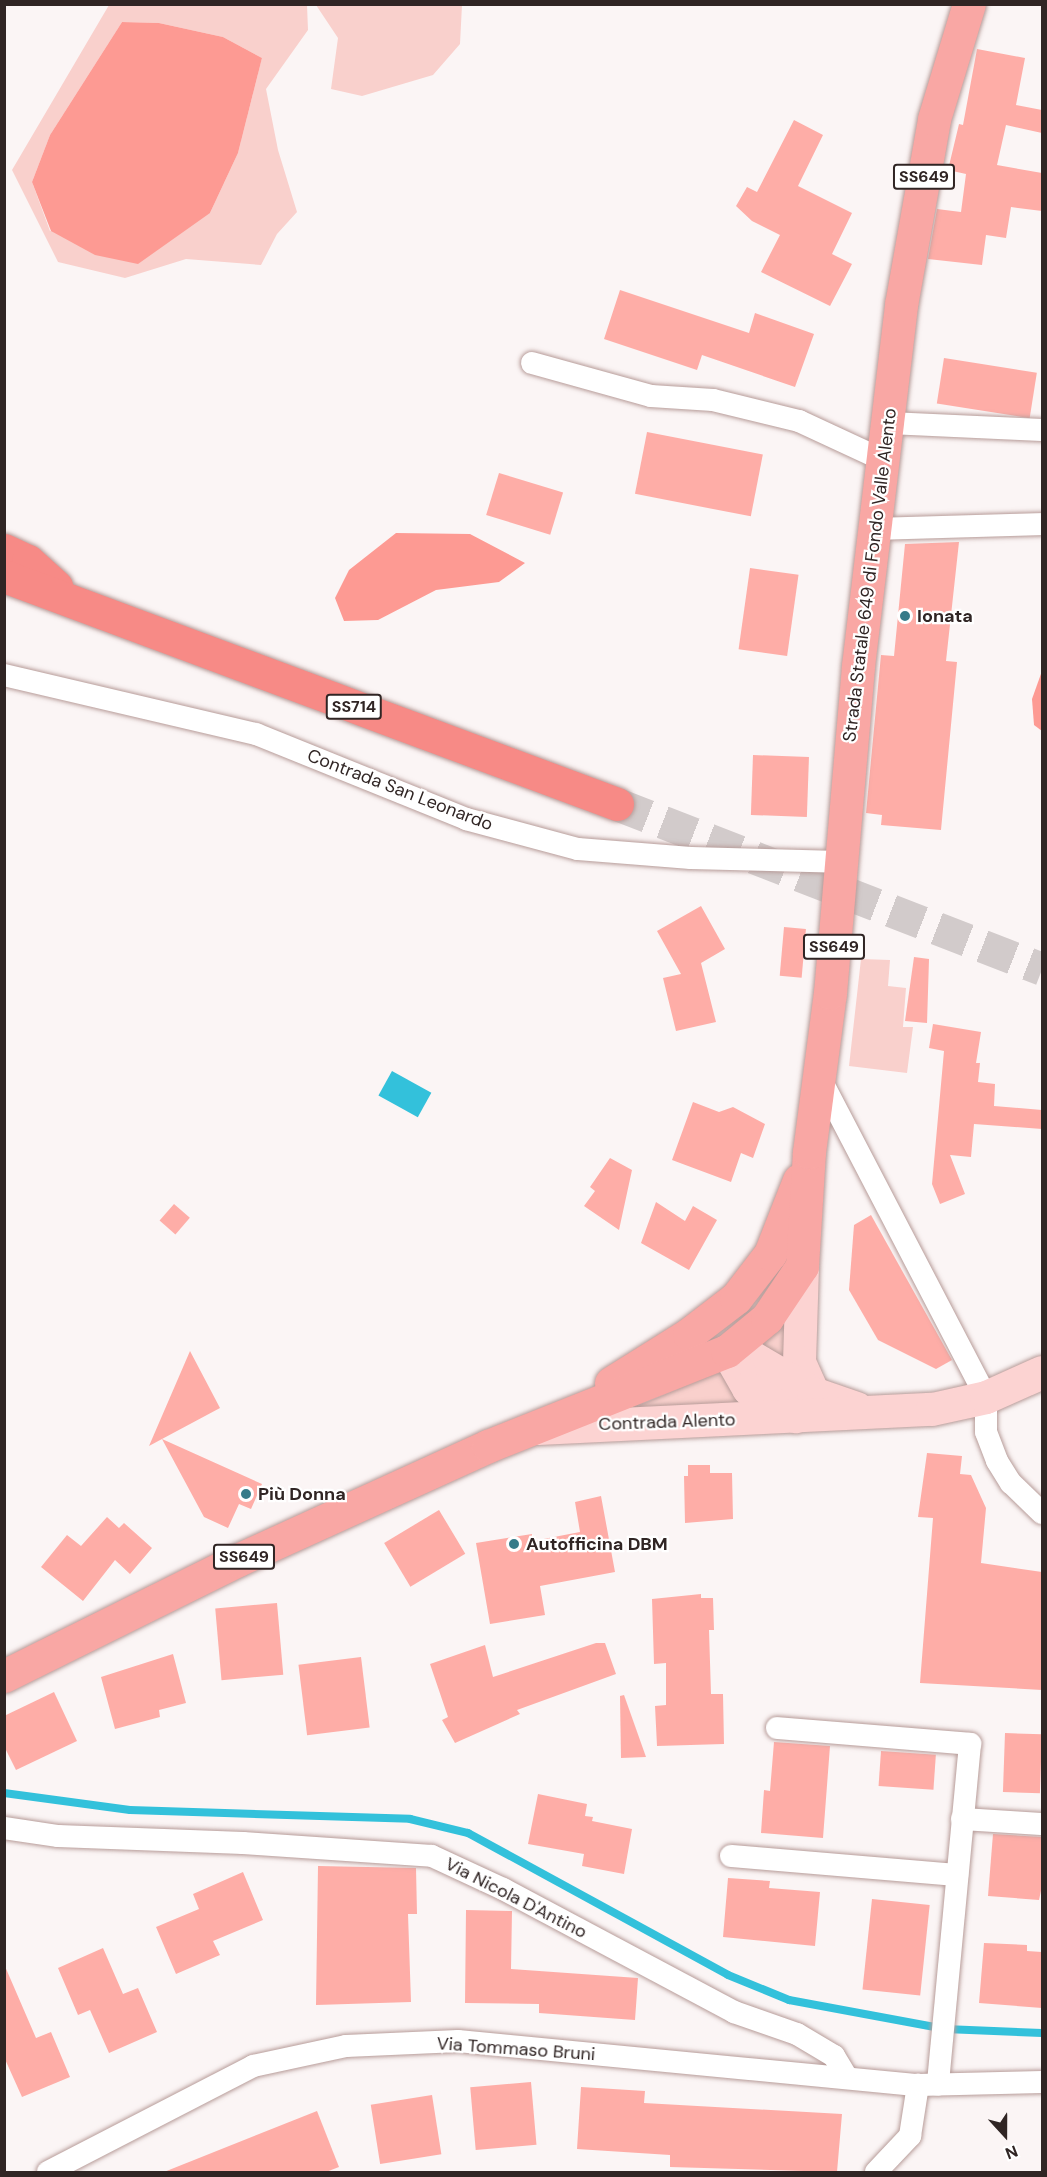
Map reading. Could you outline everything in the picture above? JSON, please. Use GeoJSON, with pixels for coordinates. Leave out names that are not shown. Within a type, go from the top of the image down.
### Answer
{"type":"FeatureCollection","features":[{"type":"Feature","properties":{"kind":"highway"},"geometry":{"type":"LineString","coordinates":[[4,550],[28,561],[75,603]]}},
{"type":"Feature","properties":{"kind":"highway","name":"SS714"},"geometry":{"type":"LineString","coordinates":[[4,576],[617,804]]}},
{"type":"Feature","properties":{"kind":"highway"},"geometry":{"type":"LineString","coordinates":[[4,600],[16,604],[75,603]]}},
{"type":"Feature","properties":{"kind":"main road","name":"Strada Statale 649 di Fondo Valle Alento"},"geometry":{"type":"LineString","coordinates":[[4,1676],[293,1534],[488,1446],[728,1351],[767,1318],[802,1266],[809,1152],[830,993],[839,862],[858,666],[885,461],[901,305],[934,119],[969,4]]}},
{"type":"Feature","properties":{"kind":"main road","name":"Strada Statale 649 di Fondo Valle Alento"},"geometry":{"type":"LineString","coordinates":[[728,1351],[725,1325],[736,1298],[770,1254],[809,1152]]}},
{"type":"Feature","properties":{"kind":"main road"},"geometry":{"type":"LineString","coordinates":[[802,1266],[799,1362],[804,1405]]}},
{"type":"Feature","properties":{"kind":"main road","name":"Strada Statale 649 di Fondo Valle Alento"},"geometry":{"type":"LineString","coordinates":[[538,1428],[668,1348],[736,1298]]}},
{"type":"Feature","properties":{"kind":"main road"},"geometry":{"type":"LineString","coordinates":[[668,1348],[728,1351]]}},
{"type":"Feature","properties":{"kind":"main road","name":"Contrada Alento"},"geometry":{"type":"LineString","coordinates":[[728,1351],[748,1388],[804,1405],[872,1413],[932,1409],[986,1397],[1042,1372]]}},
{"type":"Feature","properties":{"kind":"main road","name":"Contrada Alento"},"geometry":{"type":"LineString","coordinates":[[538,1428],[804,1405]]}},
{"type":"Feature","properties":{"kind":"street"},"geometry":{"type":"LineString","coordinates":[[531,363],[651,396],[713,400],[799,421],[885,461]]}},
{"type":"Feature","properties":{"kind":"street"},"geometry":{"type":"LineString","coordinates":[[889,423],[1042,430]]}},
{"type":"Feature","properties":{"kind":"street"},"geometry":{"type":"LineString","coordinates":[[876,530],[1042,524]]}},
{"type":"Feature","properties":{"kind":"street","name":"Contrada San Leonardo"},"geometry":{"type":"LineString","coordinates":[[4,675],[256,734],[466,819],[578,849],[691,858],[839,862]]}},
{"type":"Feature","properties":{"kind":"street"},"geometry":{"type":"LineString","coordinates":[[819,1076],[986,1397],[986,1432],[997,1461],[1011,1483],[1042,1513]]}},
{"type":"Feature","properties":{"kind":"street"},"geometry":{"type":"LineString","coordinates":[[777,1728],[970,1744],[942,2042],[910,2136],[876,2172]]}},
{"type":"Feature","properties":{"kind":"street"},"geometry":{"type":"LineString","coordinates":[[962,1820],[1042,1824]]}},
{"type":"Feature","properties":{"kind":"street","name":"Via Nicola D'Antino"},"geometry":{"type":"LineString","coordinates":[[4,1828],[58,1836],[243,1843],[432,1856],[503,1889],[734,2012],[796,2034],[834,2056],[846,2076]]}},
{"type":"Feature","properties":{"kind":"street"},"geometry":{"type":"LineString","coordinates":[[731,1856],[957,1875]]}},
{"type":"Feature","properties":{"kind":"street","name":"Via Tommaso Bruni"},"geometry":{"type":"LineString","coordinates":[[48,2172],[254,2066],[346,2046],[458,2041],[928,2085],[1042,2082]]}},
{"type":"Feature","properties":{"kind":"shaded area"},"geometry":{"type":"Polygon","coordinates":[[[109,5],[307,5],[308,30],[266,89],[278,150],[297,212],[277,234],[261,265],[186,259],[125,278],[58,262],[12,170],[109,5]],[[122,22],[50,135],[32,182],[50,231],[210,213],[238,153],[262,58],[223,37],[159,23],[122,22]]]}},
{"type":"Feature","properties":{"kind":"shaded area"},"geometry":{"type":"Polygon","coordinates":[[[316,5],[462,5],[460,44],[433,75],[362,96],[331,89],[338,38],[316,5]]]}},
{"type":"Feature","properties":{"kind":"shaded area"},"geometry":{"type":"Polygon","coordinates":[[[122,22],[159,23],[223,37],[262,58],[238,153],[210,213],[138,264],[95,255],[51,231],[32,182],[50,135],[122,22]]]}},
{"type":"Feature","properties":{"kind":"shaded area"},"geometry":{"type":"Polygon","coordinates":[[[396,533],[470,534],[525,563],[499,582],[436,590],[378,620],[344,621],[335,598],[349,570],[396,533]]]}},
{"type":"Feature","properties":{"kind":"shaded area"},"geometry":{"type":"Polygon","coordinates":[[[1042,671],[1042,731],[1034,725],[1032,699],[1042,671]]]}},
{"type":"Feature","properties":{"kind":"shaded area"},"geometry":{"type":"Polygon","coordinates":[[[861,959],[890,960],[888,986],[906,988],[903,1027],[913,1027],[907,1073],[849,1066],[861,959]]]}},
{"type":"Feature","properties":{"kind":"shaded area"},"geometry":{"type":"Polygon","coordinates":[[[786,1310],[791,1368],[752,1345],[786,1310]]]}},
{"type":"Feature","properties":{"kind":"shaded area"},"geometry":{"type":"Polygon","coordinates":[[[724,1369],[764,1413],[638,1409],[640,1405],[724,1369]]]}},
{"type":"Feature","properties":{"kind":"water"},"geometry":{"type":"Polygon","coordinates":[[[392,1071],[431,1093],[418,1117],[378,1095],[392,1071]]]}},
{"type":"Feature","properties":{"kind":"building"},"geometry":{"type":"Polygon","coordinates":[[[977,49],[1025,58],[1016,105],[1042,110],[1042,133],[1006,125],[997,165],[1042,173],[1042,211],[1011,207],[1006,238],[986,235],[982,265],[928,259],[937,209],[961,212],[966,174],[948,170],[959,124],[963,125],[977,49]]]}},
{"type":"Feature","properties":{"kind":"building"},"geometry":{"type":"Polygon","coordinates":[[[794,120],[823,135],[798,186],[852,213],[832,254],[852,264],[830,306],[761,272],[780,235],[752,221],[736,206],[747,187],[757,192],[794,120]]]}},
{"type":"Feature","properties":{"kind":"building"},"geometry":{"type":"Polygon","coordinates":[[[620,290],[749,333],[755,313],[814,334],[795,387],[702,355],[697,370],[604,339],[620,290]]]}},
{"type":"Feature","properties":{"kind":"building"},"geometry":{"type":"Polygon","coordinates":[[[944,358],[1037,373],[1030,418],[937,403],[944,358]]]}},
{"type":"Feature","properties":{"kind":"building"},"geometry":{"type":"Polygon","coordinates":[[[647,432],[763,455],[751,516],[635,494],[647,432]]]}},
{"type":"Feature","properties":{"kind":"building"},"geometry":{"type":"Polygon","coordinates":[[[499,473],[563,493],[550,535],[486,515],[499,473]]]}},
{"type":"Feature","properties":{"kind":"building"},"geometry":{"type":"Polygon","coordinates":[[[959,542],[946,661],[957,662],[941,830],[881,825],[882,815],[866,813],[881,655],[894,656],[905,544],[959,542]]]}},
{"type":"Feature","properties":{"kind":"building"},"geometry":{"type":"Polygon","coordinates":[[[750,568],[799,575],[787,656],[739,649],[750,568]]]}},
{"type":"Feature","properties":{"kind":"building"},"geometry":{"type":"Polygon","coordinates":[[[753,755],[809,757],[807,817],[751,815],[753,755]]]}},
{"type":"Feature","properties":{"kind":"building"},"geometry":{"type":"Polygon","coordinates":[[[701,906],[725,949],[701,963],[716,1022],[676,1031],[663,978],[681,974],[657,931],[701,906]]]}},
{"type":"Feature","properties":{"kind":"building"},"geometry":{"type":"Polygon","coordinates":[[[784,927],[806,929],[802,978],[780,976],[784,927]]]}},
{"type":"Feature","properties":{"kind":"building"},"geometry":{"type":"Polygon","coordinates":[[[914,957],[929,959],[927,1023],[905,1021],[914,957]]]}},
{"type":"Feature","properties":{"kind":"building"},"geometry":{"type":"Polygon","coordinates":[[[933,1024],[981,1032],[976,1063],[980,1063],[978,1082],[995,1084],[994,1106],[1042,1110],[1042,1129],[974,1124],[971,1157],[950,1155],[965,1194],[940,1204],[932,1184],[944,1051],[929,1048],[933,1024]]]}},
{"type":"Feature","properties":{"kind":"building"},"geometry":{"type":"Polygon","coordinates":[[[693,1102],[719,1112],[733,1107],[765,1124],[753,1158],[741,1153],[731,1182],[672,1160],[693,1102]]]}},
{"type":"Feature","properties":{"kind":"building"},"geometry":{"type":"Polygon","coordinates":[[[610,1158],[632,1170],[619,1230],[584,1206],[595,1191],[590,1187],[610,1158]]]}},
{"type":"Feature","properties":{"kind":"building"},"geometry":{"type":"Polygon","coordinates":[[[656,1202],[685,1221],[693,1206],[717,1220],[689,1270],[641,1243],[656,1202]]]}},
{"type":"Feature","properties":{"kind":"building"},"geometry":{"type":"Polygon","coordinates":[[[174,1204],[190,1218],[175,1234],[160,1221],[174,1204]]]}},
{"type":"Feature","properties":{"kind":"building"},"geometry":{"type":"Polygon","coordinates":[[[871,1215],[952,1360],[936,1369],[878,1340],[849,1290],[854,1225],[871,1215]]]}},
{"type":"Feature","properties":{"kind":"building"},"geometry":{"type":"Polygon","coordinates":[[[190,1351],[220,1408],[149,1446],[190,1351]]]}},
{"type":"Feature","properties":{"kind":"building"},"geometry":{"type":"Polygon","coordinates":[[[162,1439],[262,1484],[251,1509],[239,1504],[228,1528],[204,1517],[162,1439]]]}},
{"type":"Feature","properties":{"kind":"building"},"geometry":{"type":"Polygon","coordinates":[[[927,1453],[962,1456],[960,1474],[971,1475],[986,1508],[981,1563],[1042,1572],[1042,1690],[920,1683],[933,1518],[918,1517],[927,1453]]]}},
{"type":"Feature","properties":{"kind":"building"},"geometry":{"type":"Polygon","coordinates":[[[688,1465],[710,1465],[710,1473],[732,1473],[733,1519],[685,1523],[684,1476],[688,1476],[688,1465]]]}},
{"type":"Feature","properties":{"kind":"building"},"geometry":{"type":"Polygon","coordinates":[[[601,1496],[615,1572],[540,1586],[545,1615],[490,1624],[476,1543],[532,1534],[533,1541],[580,1532],[575,1502],[601,1496]]]}},
{"type":"Feature","properties":{"kind":"building"},"geometry":{"type":"Polygon","coordinates":[[[439,1510],[465,1554],[410,1587],[384,1543],[439,1510]]]}},
{"type":"Feature","properties":{"kind":"building"},"geometry":{"type":"Polygon","coordinates":[[[107,1517],[119,1528],[124,1523],[152,1548],[130,1574],[115,1560],[83,1601],[41,1567],[67,1535],[81,1546],[107,1517]]]}},
{"type":"Feature","properties":{"kind":"building"},"geometry":{"type":"Polygon","coordinates":[[[701,1594],[701,1598],[713,1598],[714,1630],[709,1630],[711,1694],[723,1694],[724,1744],[657,1746],[655,1706],[666,1705],[666,1663],[654,1664],[652,1599],[701,1594]]]}},
{"type":"Feature","properties":{"kind":"building"},"geometry":{"type":"Polygon","coordinates":[[[277,1603],[283,1675],[222,1680],[215,1608],[277,1603]]]}},
{"type":"Feature","properties":{"kind":"building"},"geometry":{"type":"Polygon","coordinates":[[[596,1643],[605,1643],[616,1674],[517,1710],[520,1714],[455,1743],[442,1720],[448,1717],[430,1664],[485,1645],[493,1677],[596,1643]]]}},
{"type":"Feature","properties":{"kind":"building"},"geometry":{"type":"Polygon","coordinates":[[[173,1654],[186,1703],[159,1710],[160,1717],[115,1729],[101,1677],[173,1654]]]}},
{"type":"Feature","properties":{"kind":"building"},"geometry":{"type":"Polygon","coordinates":[[[361,1657],[370,1727],[307,1735],[298,1665],[361,1657]]]}},
{"type":"Feature","properties":{"kind":"building"},"geometry":{"type":"Polygon","coordinates":[[[54,1692],[77,1741],[16,1770],[4,1746],[4,1716],[54,1692]]]}},
{"type":"Feature","properties":{"kind":"building"},"geometry":{"type":"Polygon","coordinates":[[[624,1695],[646,1757],[621,1758],[620,1696],[624,1695]]]}},
{"type":"Feature","properties":{"kind":"building"},"geometry":{"type":"Polygon","coordinates":[[[1005,1733],[1042,1734],[1040,1793],[1003,1792],[1005,1733]]]}},
{"type":"Feature","properties":{"kind":"building"},"geometry":{"type":"Polygon","coordinates":[[[774,1742],[830,1746],[823,1838],[761,1833],[764,1790],[770,1791],[774,1742]]]}},
{"type":"Feature","properties":{"kind":"building"},"geometry":{"type":"Polygon","coordinates":[[[881,1751],[936,1755],[933,1790],[879,1786],[881,1751]]]}},
{"type":"Feature","properties":{"kind":"building"},"geometry":{"type":"Polygon","coordinates":[[[538,1794],[587,1804],[585,1816],[593,1817],[592,1821],[632,1829],[624,1874],[582,1866],[584,1854],[528,1844],[538,1794]]]}},
{"type":"Feature","properties":{"kind":"building"},"geometry":{"type":"Polygon","coordinates":[[[993,1834],[1042,1837],[1042,1886],[1039,1900],[988,1896],[993,1834]]]}},
{"type":"Feature","properties":{"kind":"building"},"geometry":{"type":"Polygon","coordinates":[[[318,1866],[416,1868],[417,1914],[408,1914],[411,2002],[316,2005],[318,1866]]]}},
{"type":"Feature","properties":{"kind":"building"},"geometry":{"type":"Polygon","coordinates":[[[243,1872],[263,1920],[213,1941],[220,1955],[176,1974],[156,1927],[199,1909],[193,1894],[243,1872]]]}},
{"type":"Feature","properties":{"kind":"building"},"geometry":{"type":"Polygon","coordinates":[[[728,1878],[770,1881],[769,1888],[820,1892],[815,1946],[723,1937],[728,1878]]]}},
{"type":"Feature","properties":{"kind":"building"},"geometry":{"type":"Polygon","coordinates":[[[872,1899],[930,1905],[920,1996],[862,1990],[872,1899]]]}},
{"type":"Feature","properties":{"kind":"building"},"geometry":{"type":"Polygon","coordinates":[[[466,1910],[512,1911],[511,1969],[638,1978],[635,2020],[539,2013],[539,2004],[465,2003],[466,1910]]]}},
{"type":"Feature","properties":{"kind":"building"},"geometry":{"type":"Polygon","coordinates":[[[984,1943],[1027,1945],[1027,1951],[1042,1952],[1042,2008],[979,2003],[984,1943]]]}},
{"type":"Feature","properties":{"kind":"building"},"geometry":{"type":"Polygon","coordinates":[[[103,1948],[123,1994],[138,1988],[157,2032],[109,2053],[90,2010],[78,2015],[58,1968],[103,1948]]]}},
{"type":"Feature","properties":{"kind":"building"},"geometry":{"type":"Polygon","coordinates":[[[4,1964],[36,2038],[51,2032],[70,2077],[22,2097],[4,2057],[4,1964]]]}},
{"type":"Feature","properties":{"kind":"building"},"geometry":{"type":"Polygon","coordinates":[[[531,2082],[536,2145],[476,2150],[470,2087],[531,2082]]]}},
{"type":"Feature","properties":{"kind":"building"},"geometry":{"type":"Polygon","coordinates":[[[581,2087],[645,2091],[644,2103],[842,2114],[837,2172],[670,2167],[670,2155],[577,2149],[581,2087]]]}},
{"type":"Feature","properties":{"kind":"building"},"geometry":{"type":"Polygon","coordinates":[[[432,2095],[441,2154],[380,2164],[371,2105],[432,2095]]]}},
{"type":"Feature","properties":{"kind":"building"},"geometry":{"type":"Polygon","coordinates":[[[317,2111],[339,2167],[326,2172],[164,2172],[317,2111]]]}},
{"type":"Feature","properties":{"kind":"waterway"},"geometry":{"type":"LineString","coordinates":[[4,1793],[130,1810],[410,1819],[468,1833],[728,1975],[789,2000],[945,2029],[1042,2033]]}},
{"type":"Feature","properties":{"kind":"tunnel"},"geometry":{"type":"LineString","coordinates":[[617,804],[1042,969]]}},
{"type":"Feature","properties":{"kind":"place","name":"Ionata"},"geometry":{"type":"Point","coordinates":[905,616]}},
{"type":"Feature","properties":{"kind":"place","name":"Più Donna"},"geometry":{"type":"Point","coordinates":[246,1494]}},
{"type":"Feature","properties":{"kind":"place","name":"Autofficina DBM"},"geometry":{"type":"Point","coordinates":[514,1544]}}]}
